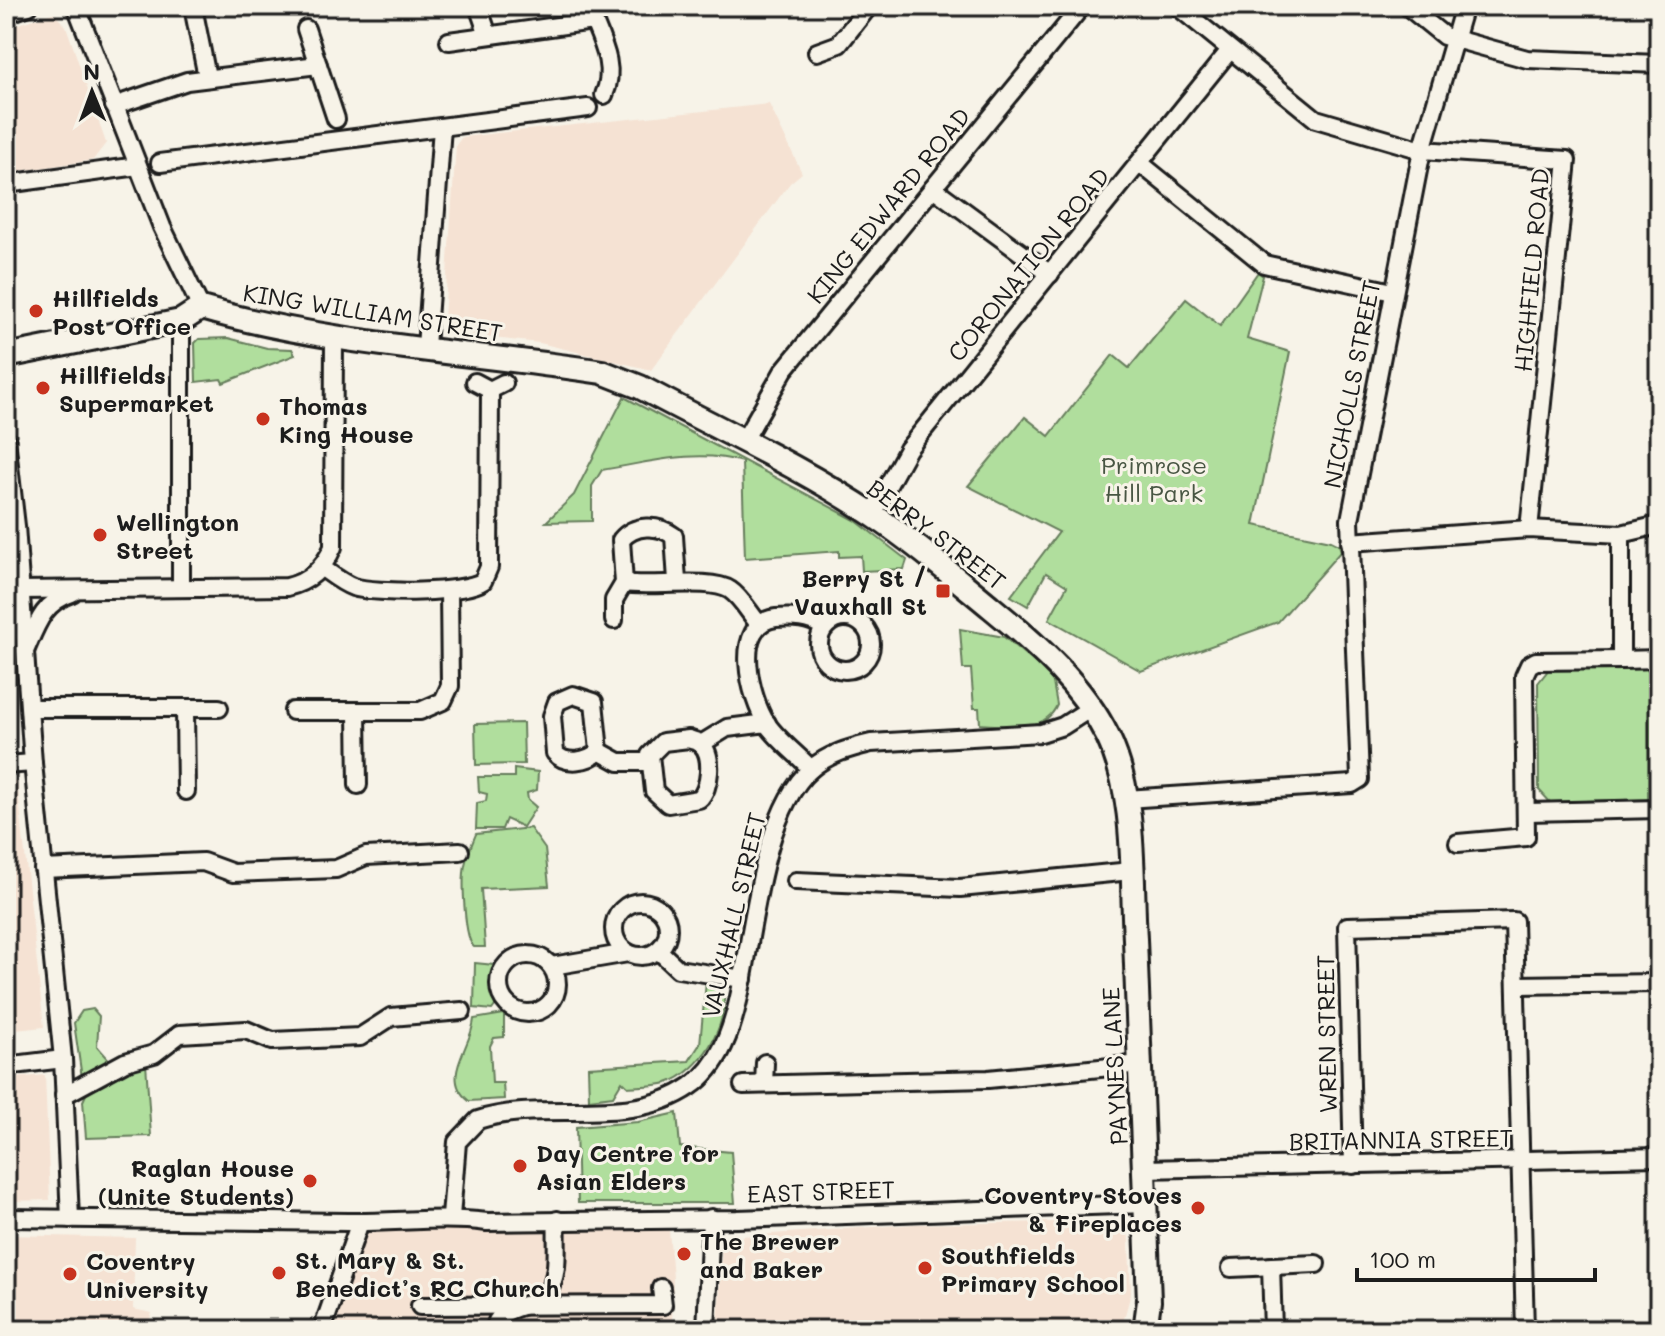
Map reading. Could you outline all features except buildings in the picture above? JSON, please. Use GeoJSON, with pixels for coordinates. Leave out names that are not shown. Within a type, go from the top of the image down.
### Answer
{"type":"FeatureCollection","features":[{"type":"Feature","properties":{"kind":"street"},"geometry":{"type":"LineString","coordinates":[[6,14],[29,6]]}},
{"type":"Feature","properties":{"kind":"street"},"geometry":{"type":"LineString","coordinates":[[6,356],[181,321],[201,308],[162,227],[76,6]]}},
{"type":"Feature","properties":{"kind":"street"},"geometry":{"type":"LineString","coordinates":[[478,6],[488,35]]}},
{"type":"Feature","properties":{"kind":"street"},"geometry":{"type":"LineString","coordinates":[[817,52],[839,44],[869,6]]}},
{"type":"Feature","properties":{"kind":"street","name":"KING EDWARD ROAD"},"geometry":{"type":"LineString","coordinates":[[743,442],[784,370],[1082,6]]}},
{"type":"Feature","properties":{"kind":"street"},"geometry":{"type":"LineString","coordinates":[[1177,6],[1316,119],[1422,150]]}},
{"type":"Feature","properties":{"kind":"street"},"geometry":{"type":"LineString","coordinates":[[1407,6],[1454,41],[1527,59],[1659,64]]}},
{"type":"Feature","properties":{"kind":"street","name":"NICHOLLS STREET"},"geometry":{"type":"LineString","coordinates":[[1126,799],[1352,784],[1363,773],[1350,520],[1422,150],[1464,6]]}},
{"type":"Feature","properties":{"kind":"street"},"geometry":{"type":"LineString","coordinates":[[193,7],[207,77]]}},
{"type":"Feature","properties":{"kind":"street"},"geometry":{"type":"LineString","coordinates":[[449,41],[591,14],[611,74],[604,95]]}},
{"type":"Feature","properties":{"kind":"street"},"geometry":{"type":"LineString","coordinates":[[306,29],[336,119]]}},
{"type":"Feature","properties":{"kind":"street","name":"CORONATION ROAD"},"geometry":{"type":"LineString","coordinates":[[872,514],[908,449],[1230,50]]}},
{"type":"Feature","properties":{"kind":"street"},"geometry":{"type":"LineString","coordinates":[[114,106],[207,77],[318,65]]}},
{"type":"Feature","properties":{"kind":"street"},"geometry":{"type":"LineString","coordinates":[[160,163],[581,110]]}},
{"type":"Feature","properties":{"kind":"street"},"geometry":{"type":"LineString","coordinates":[[426,347],[442,127]]}},
{"type":"Feature","properties":{"kind":"street","name":"HIGHFIELD ROAD"},"geometry":{"type":"LineString","coordinates":[[1422,150],[1561,157],[1568,162],[1529,529]]}},
{"type":"Feature","properties":{"kind":"street"},"geometry":{"type":"LineString","coordinates":[[1141,164],[1264,264],[1393,292]]}},
{"type":"Feature","properties":{"kind":"street"},"geometry":{"type":"LineString","coordinates":[[6,184],[138,166]]}},
{"type":"Feature","properties":{"kind":"street"},"geometry":{"type":"LineString","coordinates":[[933,188],[1050,274]]}},
{"type":"Feature","properties":{"kind":"street","name":"KING WILLIAM STREET"},"geometry":{"type":"LineString","coordinates":[[201,308],[249,322],[334,337],[602,372],[640,387]]}},
{"type":"Feature","properties":{"kind":"street"},"geometry":{"type":"LineString","coordinates":[[181,321],[181,587]]}},
{"type":"Feature","properties":{"kind":"street"},"geometry":{"type":"LineString","coordinates":[[20,590],[287,587],[301,584],[321,567],[333,547],[334,337]]}},
{"type":"Feature","properties":{"kind":"street"},"geometry":{"type":"LineString","coordinates":[[321,567],[361,589],[449,590],[473,587],[483,581],[489,567],[490,385]]}},
{"type":"Feature","properties":{"kind":"street","name":"BERRY STREET"},"geometry":{"type":"LineString","coordinates":[[640,387],[872,514],[922,550],[1042,651],[1091,708],[1118,762],[1126,799]]}},
{"type":"Feature","properties":{"kind":"street"},"geometry":{"type":"LineString","coordinates":[[6,439],[11,526],[20,590],[33,763],[63,1059],[70,1219]]}},
{"type":"Feature","properties":{"kind":"street"},"geometry":{"type":"LineString","coordinates":[[1350,542],[1529,529],[1621,534],[1659,525]]}},
{"type":"Feature","properties":{"kind":"street"},"geometry":{"type":"LineString","coordinates":[[614,620],[614,600],[624,583],[621,540],[631,531],[656,527],[674,536],[677,581]]}},
{"type":"Feature","properties":{"kind":"street"},"geometry":{"type":"LineString","coordinates":[[1621,534],[1621,660]]}},
{"type":"Feature","properties":{"kind":"street"},"geometry":{"type":"LineString","coordinates":[[624,583],[652,586],[677,581],[730,590],[759,624]]}},
{"type":"Feature","properties":{"kind":"street"},"geometry":{"type":"LineString","coordinates":[[24,651],[45,608],[59,597],[85,589]]}},
{"type":"Feature","properties":{"kind":"street"},"geometry":{"type":"LineString","coordinates":[[293,711],[420,711],[435,707],[446,697],[451,679],[449,590]]}},
{"type":"Feature","properties":{"kind":"street"},"geometry":{"type":"LineString","coordinates":[[811,769],[767,723],[747,654],[749,636],[759,624],[791,617],[815,621],[823,627]]}},
{"type":"Feature","properties":{"kind":"street"},"geometry":{"type":"LineString","coordinates":[[1458,843],[1526,837],[1524,676],[1529,665],[1536,661],[1659,659]]}},
{"type":"Feature","properties":{"kind":"street"},"geometry":{"type":"LineString","coordinates":[[30,708],[219,708]]}},
{"type":"Feature","properties":{"kind":"street","name":"VAUXHALL STREET"},"geometry":{"type":"LineString","coordinates":[[451,1217],[454,1156],[457,1142],[470,1126],[487,1117],[638,1105],[667,1098],[692,1085],[713,1062],[730,1033],[778,819],[798,783],[811,769],[847,749],[871,743],[1041,733],[1063,726],[1091,708]]}},
{"type":"Feature","properties":{"kind":"street"},"geometry":{"type":"LineString","coordinates":[[185,710],[186,791]]}},
{"type":"Feature","properties":{"kind":"street"},"geometry":{"type":"LineString","coordinates":[[357,711],[358,785]]}},
{"type":"Feature","properties":{"kind":"street"},"geometry":{"type":"LineString","coordinates":[[701,744],[727,728],[767,723]]}},
{"type":"Feature","properties":{"kind":"street"},"geometry":{"type":"LineString","coordinates":[[689,739],[701,744],[707,758],[709,785],[703,796],[694,802],[668,804],[657,797],[648,762],[654,749],[663,742],[689,739]]}},
{"type":"Feature","properties":{"kind":"street"},"geometry":{"type":"LineString","coordinates":[[599,751],[619,762],[648,762]]}},
{"type":"Feature","properties":{"kind":"street"},"geometry":{"type":"LineString","coordinates":[[6,765],[33,763]]}},
{"type":"Feature","properties":{"kind":"street","name":"PAYNES LANE"},"geometry":{"type":"LineString","coordinates":[[1126,799],[1145,1169],[1149,1301],[1145,1330]]}},
{"type":"Feature","properties":{"kind":"street"},"geometry":{"type":"LineString","coordinates":[[1528,812],[1659,809]]}},
{"type":"Feature","properties":{"kind":"street"},"geometry":{"type":"LineString","coordinates":[[43,869],[203,862],[233,873],[336,869],[366,856],[460,851]]}},
{"type":"Feature","properties":{"kind":"street"},"geometry":{"type":"LineString","coordinates":[[796,881],[960,888],[1131,871]]}},
{"type":"Feature","properties":{"kind":"street"},"geometry":{"type":"LineString","coordinates":[[554,965],[628,953],[643,957],[659,951],[667,940],[668,922],[659,909],[643,902],[626,907],[617,917],[614,934],[628,953]]}},
{"type":"Feature","properties":{"kind":"street","name":"WREN STREET"},"geometry":{"type":"LineString","coordinates":[[1353,1165],[1347,926],[1514,921],[1516,985]]}},
{"type":"Feature","properties":{"kind":"street"},"geometry":{"type":"LineString","coordinates":[[659,951],[678,969],[743,979]]}},
{"type":"Feature","properties":{"kind":"street"},"geometry":{"type":"LineString","coordinates":[[1525,1330],[1516,985],[1659,983]]}},
{"type":"Feature","properties":{"kind":"street"},"geometry":{"type":"LineString","coordinates":[[64,1095],[125,1062],[154,1054],[180,1034],[246,1030],[272,1041],[360,1037],[391,1017],[462,1011]]}},
{"type":"Feature","properties":{"kind":"street"},"geometry":{"type":"LineString","coordinates":[[6,1066],[63,1059]]}},
{"type":"Feature","properties":{"kind":"street"},"geometry":{"type":"LineString","coordinates":[[764,1083],[765,1063]]}},
{"type":"Feature","properties":{"kind":"street"},"geometry":{"type":"LineString","coordinates":[[743,1085],[988,1079],[1141,1064]]}},
{"type":"Feature","properties":{"kind":"street","name":"BRITANNIA STREET"},"geometry":{"type":"LineString","coordinates":[[1145,1169],[1659,1157]]}},
{"type":"Feature","properties":{"kind":"street","name":"EAST STREET"},"geometry":{"type":"LineString","coordinates":[[6,1218],[434,1222],[451,1217],[487,1222],[1146,1204]]}},
{"type":"Feature","properties":{"kind":"street"},"geometry":{"type":"LineString","coordinates":[[706,1330],[711,1218]]}},
{"type":"Feature","properties":{"kind":"street"},"geometry":{"type":"LineString","coordinates":[[495,1330],[495,1323],[507,1310],[530,1305],[548,1292],[555,1273],[557,1220]]}},
{"type":"Feature","properties":{"kind":"street"},"geometry":{"type":"LineString","coordinates":[[322,1330],[360,1222]]}},
{"type":"Feature","properties":{"kind":"street"},"geometry":{"type":"LineString","coordinates":[[1231,1268],[1316,1264]]}},
{"type":"Feature","properties":{"kind":"street"},"geometry":{"type":"LineString","coordinates":[[1271,1266],[1273,1330]]}},
{"type":"Feature","properties":{"kind":"street"},"geometry":{"type":"LineString","coordinates":[[420,1306],[663,1305],[661,1288]]}},
{"type":"Feature","properties":{"kind":"shaded area"},"geometry":{"type":"Polygon","coordinates":[[[53,13],[66,26],[106,143],[93,160],[6,173],[6,28],[53,13]]]}},
{"type":"Feature","properties":{"kind":"shaded area"},"geometry":{"type":"Polygon","coordinates":[[[769,104],[802,173],[790,183],[651,370],[540,343],[443,333],[456,145],[462,137],[769,104]]]}},
{"type":"Feature","properties":{"kind":"shaded area"},"geometry":{"type":"Polygon","coordinates":[[[6,653],[14,734],[6,734],[6,653]]]}},
{"type":"Feature","properties":{"kind":"shaded area"},"geometry":{"type":"Polygon","coordinates":[[[17,781],[44,1027],[6,1031],[6,782],[17,781]]]}},
{"type":"Feature","properties":{"kind":"shaded area","name":"Coventry University"},"geometry":{"type":"Polygon","coordinates":[[[45,1075],[50,1200],[10,1201],[6,1079],[45,1075]]]}},
{"type":"Feature","properties":{"kind":"shaded area"},"geometry":{"type":"Polygon","coordinates":[[[668,1218],[673,1278],[672,1330],[322,1330],[360,1222],[668,1218]]]}},
{"type":"Feature","properties":{"kind":"shaded area","name":"Southfields Primary School"},"geometry":{"type":"Polygon","coordinates":[[[1128,1221],[1131,1293],[1121,1330],[718,1330],[722,1242],[727,1237],[917,1224],[1128,1221]]]}},
{"type":"Feature","properties":{"kind":"shaded area","name":"Coventry University"},"geometry":{"type":"Polygon","coordinates":[[[6,1235],[135,1238],[133,1309],[152,1313],[146,1330],[6,1330],[6,1235]]]}},
{"type":"Feature","properties":{"kind":"green space","name":"Primrose Hill Park"},"geometry":{"type":"Polygon","coordinates":[[[1258,272],[1263,276],[1247,339],[1290,352],[1254,525],[1331,541],[1339,545],[1341,551],[1278,622],[1141,671],[1049,619],[1067,586],[1046,573],[1028,606],[1011,596],[1059,532],[968,486],[1025,417],[1049,436],[1113,355],[1129,368],[1186,299],[1220,326],[1258,272]]]}},
{"type":"Feature","properties":{"kind":"green space"},"geometry":{"type":"Polygon","coordinates":[[[228,338],[267,348],[292,349],[295,355],[223,383],[221,379],[196,382],[195,343],[199,339],[228,338]]]}},
{"type":"Feature","properties":{"kind":"green space"},"geometry":{"type":"Polygon","coordinates":[[[624,397],[855,520],[907,560],[904,569],[862,571],[861,556],[839,557],[839,551],[745,558],[742,462],[725,458],[672,458],[602,470],[592,486],[592,521],[546,522],[574,495],[624,397]]]}},
{"type":"Feature","properties":{"kind":"green space"},"geometry":{"type":"Polygon","coordinates":[[[960,629],[1004,637],[1052,677],[1057,705],[1051,714],[1043,721],[1023,726],[980,724],[979,708],[974,708],[971,669],[963,669],[960,629]]]}},
{"type":"Feature","properties":{"kind":"green space"},"geometry":{"type":"Polygon","coordinates":[[[1659,667],[1659,799],[1550,802],[1539,790],[1538,683],[1550,668],[1659,667]]]}},
{"type":"Feature","properties":{"kind":"green space"},"geometry":{"type":"Polygon","coordinates":[[[523,723],[524,764],[476,765],[475,724],[523,723]]]}},
{"type":"Feature","properties":{"kind":"green space"},"geometry":{"type":"Polygon","coordinates":[[[514,769],[538,772],[537,790],[527,793],[528,800],[536,807],[523,827],[506,819],[502,829],[476,829],[477,803],[486,801],[487,794],[479,792],[478,777],[514,777],[514,769]]]}},
{"type":"Feature","properties":{"kind":"green space"},"geometry":{"type":"Polygon","coordinates":[[[530,828],[545,849],[549,886],[481,889],[485,947],[474,947],[466,921],[464,873],[476,834],[530,828]]]}},
{"type":"Feature","properties":{"kind":"green space"},"geometry":{"type":"Polygon","coordinates":[[[475,963],[494,965],[495,1006],[492,1010],[474,1008],[475,963]]]}},
{"type":"Feature","properties":{"kind":"green space"},"geometry":{"type":"Polygon","coordinates":[[[706,981],[723,990],[722,1018],[710,1046],[691,1069],[662,1084],[628,1087],[622,1081],[613,1096],[589,1099],[588,1067],[689,1061],[700,1044],[706,981]]]}},
{"type":"Feature","properties":{"kind":"green space"},"geometry":{"type":"Polygon","coordinates":[[[93,1009],[99,1016],[97,1046],[112,1063],[82,1078],[74,1023],[82,1011],[93,1009]]]}},
{"type":"Feature","properties":{"kind":"green space"},"geometry":{"type":"Polygon","coordinates":[[[504,1014],[504,1037],[494,1038],[490,1046],[492,1083],[503,1083],[504,1099],[469,1101],[461,1092],[457,1072],[474,1019],[504,1014]]]}},
{"type":"Feature","properties":{"kind":"green space"},"geometry":{"type":"Polygon","coordinates":[[[146,1063],[151,1136],[86,1138],[83,1101],[89,1088],[146,1063]]]}},
{"type":"Feature","properties":{"kind":"green space"},"geometry":{"type":"Polygon","coordinates":[[[677,1113],[680,1147],[731,1152],[735,1203],[578,1203],[576,1127],[638,1122],[677,1113]]]}},
{"type":"Feature","properties":{"kind":"place","name":"Hillfields Post Office"},"geometry":{"type":"Point","coordinates":[36,311]}},
{"type":"Feature","properties":{"kind":"place","name":"Hillfields Supermarket"},"geometry":{"type":"Point","coordinates":[43,388]}},
{"type":"Feature","properties":{"kind":"place","name":"Thomas King House"},"geometry":{"type":"Point","coordinates":[263,419]}},
{"type":"Feature","properties":{"kind":"place","name":"Wellington Street"},"geometry":{"type":"Point","coordinates":[100,535]}},
{"type":"Feature","properties":{"kind":"place","name":"Berry St / Vauxhall St"},"geometry":{"type":"Point","coordinates":[943,591]}},
{"type":"Feature","properties":{"kind":"place","name":"Day Centre for Asian Elders"},"geometry":{"type":"Point","coordinates":[520,1166]}},
{"type":"Feature","properties":{"kind":"place","name":"Raglan House (Unite Students)"},"geometry":{"type":"Point","coordinates":[310,1181]}},
{"type":"Feature","properties":{"kind":"place","name":"Coventry Stoves & Fireplaces"},"geometry":{"type":"Point","coordinates":[1198,1208]}},
{"type":"Feature","properties":{"kind":"place","name":"The Brewer and Baker"},"geometry":{"type":"Point","coordinates":[684,1254]}},
{"type":"Feature","properties":{"kind":"place","name":"Southfields Primary School"},"geometry":{"type":"Point","coordinates":[925,1268]}},
{"type":"Feature","properties":{"kind":"place","name":"St. Mary & St. Benedict’s RC Church"},"geometry":{"type":"Point","coordinates":[279,1273]}},
{"type":"Feature","properties":{"kind":"place","name":"Coventry University"},"geometry":{"type":"Point","coordinates":[70,1274]}}]}
